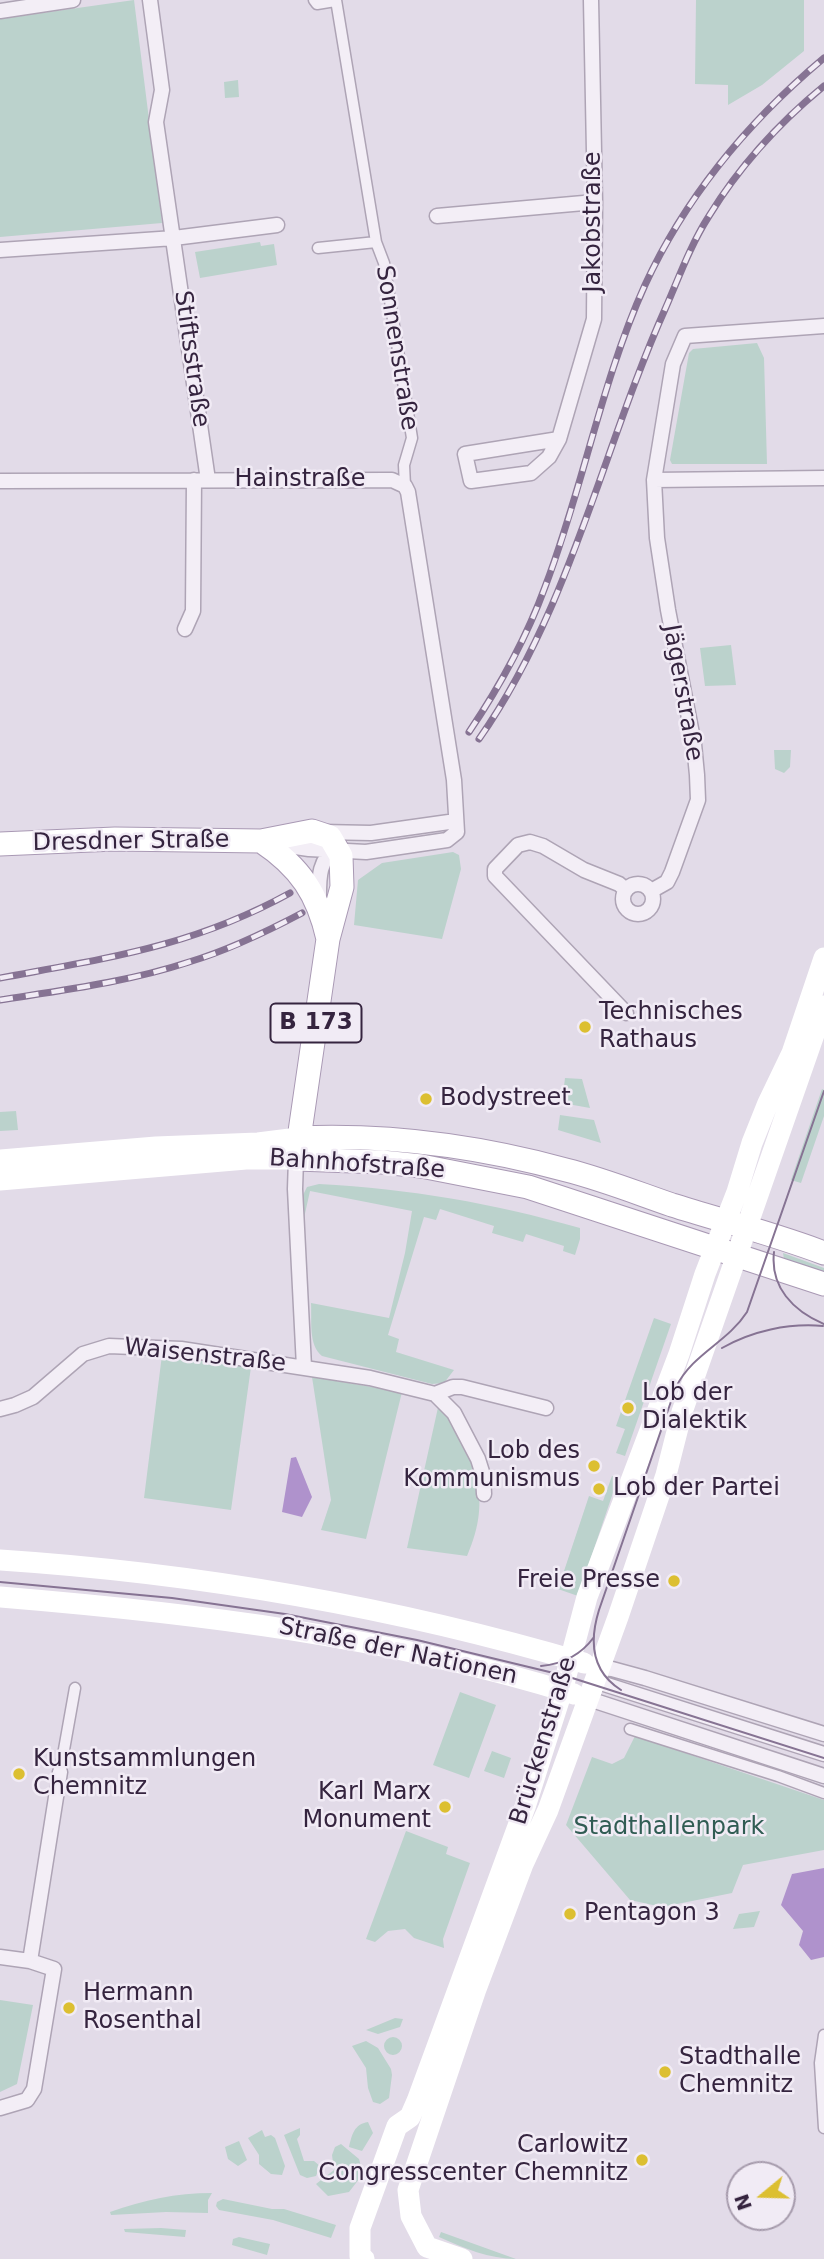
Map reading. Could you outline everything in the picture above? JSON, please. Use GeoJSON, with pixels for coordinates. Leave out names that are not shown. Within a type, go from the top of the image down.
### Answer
{"type":"FeatureCollection","features":[{"type":"Feature","properties":{"kind":"main road","name":"Dresdner Straße"},"geometry":{"type":"LineString","coordinates":[[0,844],[115,839],[261,841],[312,831]]}},
{"type":"Feature","properties":{"kind":"main road"},"geometry":{"type":"LineString","coordinates":[[312,831],[330,837],[336,850]]}},
{"type":"Feature","properties":{"kind":"main road","name":"Dresdner Straße"},"geometry":{"type":"LineString","coordinates":[[261,841],[294,866],[318,906]]}},
{"type":"Feature","properties":{"kind":"main road","name":"Waisenstraße"},"geometry":{"type":"LineString","coordinates":[[298,1149],[328,939],[342,887],[342,862],[336,850]]}},
{"type":"Feature","properties":{"kind":"main road","name":"Waisenstraße"},"geometry":{"type":"LineString","coordinates":[[318,906],[328,939]]}},
{"type":"Feature","properties":{"kind":"main road"},"geometry":{"type":"LineString","coordinates":[[737,1224],[768,1104],[792,1053],[824,958]]}},
{"type":"Feature","properties":{"kind":"main road"},"geometry":{"type":"LineString","coordinates":[[737,1224],[824,1006]]}},
{"type":"Feature","properties":{"kind":"main road","name":"Bahnhofstraße"},"geometry":{"type":"LineString","coordinates":[[0,1180],[246,1159],[349,1137],[431,1141],[503,1154],[566,1170],[824,1253]]}},
{"type":"Feature","properties":{"kind":"main road","name":"Bahnhofstraße"},"geometry":{"type":"LineString","coordinates":[[0,1160],[156,1147],[258,1143],[298,1149],[493,1179],[554,1195],[824,1284]]}},
{"type":"Feature","properties":{"kind":"main road","name":"Brückenstraße"},"geometry":{"type":"LineString","coordinates":[[362,2257],[360,2228],[397,2126],[410,2117],[506,1864],[562,1691],[587,1597],[716,1248],[737,1224]]}},
{"type":"Feature","properties":{"kind":"main road","name":"Brückenstraße"},"geometry":{"type":"LineString","coordinates":[[462,2259],[427,2247],[411,2216],[408,2190],[482,1972],[523,1864],[548,1810],[598,1684],[666,1475],[686,1401],[738,1255],[737,1224]]}},
{"type":"Feature","properties":{"kind":"main road","name":"Straße der Nationen"},"geometry":{"type":"LineString","coordinates":[[0,1560],[105,1569],[228,1585],[364,1608],[571,1660],[598,1684]]}},
{"type":"Feature","properties":{"kind":"main road","name":"Straße der Nationen"},"geometry":{"type":"LineString","coordinates":[[0,1597],[188,1614],[274,1626],[524,1678],[562,1691],[598,1684]]}},
{"type":"Feature","properties":{"kind":"street"},"geometry":{"type":"LineString","coordinates":[[0,11],[73,0]]}},
{"type":"Feature","properties":{"kind":"street","name":"Stiftsstraße"},"geometry":{"type":"LineString","coordinates":[[150,0],[162,90],[156,122],[174,238],[201,480]]}},
{"type":"Feature","properties":{"kind":"street"},"geometry":{"type":"LineString","coordinates":[[314,0],[317,4],[336,1]]}},
{"type":"Feature","properties":{"kind":"street","name":"Jakobstraße"},"geometry":{"type":"LineString","coordinates":[[559,439],[465,454],[471,481],[531,473],[548,457],[559,439],[594,319],[595,202],[591,0]]}},
{"type":"Feature","properties":{"kind":"street","name":"Sonnenstraße"},"geometry":{"type":"LineString","coordinates":[[336,1],[376,242],[384,263],[412,438],[404,465],[405,486],[454,780],[456,821]]}},
{"type":"Feature","properties":{"kind":"street"},"geometry":{"type":"LineString","coordinates":[[437,216],[595,202]]}},
{"type":"Feature","properties":{"kind":"street"},"geometry":{"type":"LineString","coordinates":[[0,250],[174,238],[277,225]]}},
{"type":"Feature","properties":{"kind":"street"},"geometry":{"type":"LineString","coordinates":[[318,248],[376,242]]}},
{"type":"Feature","properties":{"kind":"street","name":"Jägerstraße"},"geometry":{"type":"LineString","coordinates":[[626,890],[623,897],[624,907],[636,915],[649,910],[653,901],[651,891],[667,882],[698,800],[694,744],[672,635],[659,550],[654,480],[673,364],[685,336],[824,326]]}},
{"type":"Feature","properties":{"kind":"street"},"geometry":{"type":"LineString","coordinates":[[654,480],[824,478]]}},
{"type":"Feature","properties":{"kind":"street"},"geometry":{"type":"LineString","coordinates":[[185,629],[194,611],[201,480]]}},
{"type":"Feature","properties":{"kind":"street","name":"Hainstraße"},"geometry":{"type":"LineString","coordinates":[[0,481],[391,480],[405,486]]}},
{"type":"Feature","properties":{"kind":"street"},"geometry":{"type":"LineString","coordinates":[[312,831],[364,833],[456,821]]}},
{"type":"Feature","properties":{"kind":"street","name":"Dresdner Straße"},"geometry":{"type":"LineString","coordinates":[[261,841],[366,852],[447,840],[457,832],[456,821]]}},
{"type":"Feature","properties":{"kind":"street"},"geometry":{"type":"LineString","coordinates":[[336,850],[364,833]]}},
{"type":"Feature","properties":{"kind":"street"},"geometry":{"type":"LineString","coordinates":[[626,1013],[495,876],[495,869],[518,845],[530,842],[543,846],[584,870],[619,884],[626,890],[631,885],[640,884],[651,891]]}},
{"type":"Feature","properties":{"kind":"street","name":"Waisenstraße"},"geometry":{"type":"LineString","coordinates":[[318,906],[320,872],[323,863],[336,850]]}},
{"type":"Feature","properties":{"kind":"street","name":"Waisenstraße"},"geometry":{"type":"LineString","coordinates":[[298,1149],[295,1189],[304,1367]]}},
{"type":"Feature","properties":{"kind":"street","name":"Waisenstraße"},"geometry":{"type":"LineString","coordinates":[[0,1409],[33,1397],[83,1354],[109,1346],[181,1349],[304,1367],[398,1383],[435,1394],[453,1387],[462,1387],[546,1408]]}},
{"type":"Feature","properties":{"kind":"street"},"geometry":{"type":"LineString","coordinates":[[435,1394],[454,1413],[474,1448],[483,1475],[484,1494]]}},
{"type":"Feature","properties":{"kind":"street","name":"Straße der Nationen"},"geometry":{"type":"LineString","coordinates":[[598,1684],[645,1678],[824,1734]]}},
{"type":"Feature","properties":{"kind":"street","name":"Straße der Nationen"},"geometry":{"type":"LineString","coordinates":[[598,1684],[824,1754]]}},
{"type":"Feature","properties":{"kind":"street","name":"Straße der Nationen"},"geometry":{"type":"LineString","coordinates":[[598,1684],[824,1776]]}},
{"type":"Feature","properties":{"kind":"street"},"geometry":{"type":"LineString","coordinates":[[30,1961],[75,1688]]}},
{"type":"Feature","properties":{"kind":"street"},"geometry":{"type":"LineString","coordinates":[[630,1729],[824,1793]]}},
{"type":"Feature","properties":{"kind":"street"},"geometry":{"type":"LineString","coordinates":[[0,1957],[30,1961],[54,1969],[34,2089],[27,2100],[0,2108]]}},
{"type":"Feature","properties":{"kind":"street"},"geometry":{"type":"LineString","coordinates":[[824,2035],[820,2063],[824,2129]]}},
{"type":"Feature","properties":{"kind":"green space"},"geometry":{"type":"Polygon","coordinates":[[[134,0],[162,223],[0,237],[0,19],[134,0]]]}},
{"type":"Feature","properties":{"kind":"green space"},"geometry":{"type":"Polygon","coordinates":[[[696,0],[804,0],[804,51],[762,85],[728,105],[728,85],[695,84],[696,0]]]}},
{"type":"Feature","properties":{"kind":"green space"},"geometry":{"type":"Polygon","coordinates":[[[238,80],[239,97],[225,98],[224,82],[238,80]]]}},
{"type":"Feature","properties":{"kind":"green space"},"geometry":{"type":"Polygon","coordinates":[[[260,242],[261,246],[274,244],[277,265],[200,278],[195,252],[260,242]]]}},
{"type":"Feature","properties":{"kind":"green space"},"geometry":{"type":"Polygon","coordinates":[[[757,343],[764,358],[767,464],[672,464],[670,460],[689,353],[693,349],[757,343]]]}},
{"type":"Feature","properties":{"kind":"green space"},"geometry":{"type":"Polygon","coordinates":[[[731,645],[736,685],[705,686],[700,648],[731,645]]]}},
{"type":"Feature","properties":{"kind":"green space"},"geometry":{"type":"Polygon","coordinates":[[[774,750],[791,750],[790,767],[784,773],[775,769],[774,750]]]}},
{"type":"Feature","properties":{"kind":"green space"},"geometry":{"type":"Polygon","coordinates":[[[453,852],[459,855],[461,869],[442,939],[354,925],[358,880],[382,863],[453,852]]]}},
{"type":"Feature","properties":{"kind":"green space"},"geometry":{"type":"Polygon","coordinates":[[[565,1078],[582,1079],[590,1108],[562,1103],[565,1078]]]}},
{"type":"Feature","properties":{"kind":"green space"},"geometry":{"type":"Polygon","coordinates":[[[822,1089],[824,1116],[801,1183],[791,1180],[822,1089]]]}},
{"type":"Feature","properties":{"kind":"green space"},"geometry":{"type":"Polygon","coordinates":[[[16,1111],[18,1130],[0,1131],[0,1112],[16,1111]]]}},
{"type":"Feature","properties":{"kind":"green space"},"geometry":{"type":"Polygon","coordinates":[[[560,1115],[594,1120],[601,1143],[558,1130],[560,1115]]]}},
{"type":"Feature","properties":{"kind":"green space"},"geometry":{"type":"Polygon","coordinates":[[[319,1184],[386,1189],[483,1204],[580,1228],[580,1239],[575,1255],[563,1251],[564,1246],[526,1234],[523,1242],[492,1233],[494,1226],[440,1209],[436,1220],[424,1217],[388,1335],[399,1339],[396,1352],[454,1370],[444,1383],[432,1384],[322,1356],[318,1351],[312,1332],[311,1303],[389,1318],[412,1211],[310,1191],[304,1218],[302,1197],[307,1187],[319,1184]]]}},
{"type":"Feature","properties":{"kind":"green space"},"geometry":{"type":"Polygon","coordinates":[[[783,1253],[824,1268],[824,1274],[784,1259],[783,1253]]]}},
{"type":"Feature","properties":{"kind":"green space"},"geometry":{"type":"Polygon","coordinates":[[[654,1318],[671,1324],[625,1456],[616,1453],[625,1429],[616,1426],[654,1318]]]}},
{"type":"Feature","properties":{"kind":"green space"},"geometry":{"type":"Polygon","coordinates":[[[162,1355],[251,1367],[231,1510],[144,1498],[162,1355]]]}},
{"type":"Feature","properties":{"kind":"green space"},"geometry":{"type":"Polygon","coordinates":[[[312,1377],[402,1392],[366,1539],[321,1530],[331,1500],[312,1377]]]}},
{"type":"Feature","properties":{"kind":"green space"},"geometry":{"type":"Polygon","coordinates":[[[439,1403],[462,1440],[476,1476],[479,1514],[467,1556],[407,1548],[439,1403]]]}},
{"type":"Feature","properties":{"kind":"green space"},"geometry":{"type":"Polygon","coordinates":[[[612,1476],[618,1478],[578,1596],[558,1589],[589,1496],[603,1501],[612,1476]]]}},
{"type":"Feature","properties":{"kind":"green space"},"geometry":{"type":"Polygon","coordinates":[[[460,1692],[496,1705],[469,1778],[433,1765],[460,1692]]]}},
{"type":"Feature","properties":{"kind":"green space","name":"Stadthallenpark"},"geometry":{"type":"Polygon","coordinates":[[[635,1736],[824,1800],[824,1850],[743,1865],[732,1893],[662,1907],[630,1900],[566,1825],[592,1757],[612,1764],[624,1758],[635,1736]]]}},
{"type":"Feature","properties":{"kind":"green space"},"geometry":{"type":"Polygon","coordinates":[[[492,1751],[511,1758],[504,1778],[484,1771],[492,1751]]]}},
{"type":"Feature","properties":{"kind":"green space"},"geometry":{"type":"Polygon","coordinates":[[[406,1831],[448,1847],[446,1854],[470,1863],[443,1939],[444,1948],[414,1938],[405,1929],[388,1931],[375,1942],[366,1939],[406,1831]]]}},
{"type":"Feature","properties":{"kind":"green space"},"geometry":{"type":"Polygon","coordinates":[[[760,1911],[754,1927],[733,1929],[739,1914],[760,1911]]]}},
{"type":"Feature","properties":{"kind":"green space"},"geometry":{"type":"Polygon","coordinates":[[[0,2000],[33,2005],[17,2084],[0,2092],[0,2000]]]}},
{"type":"Feature","properties":{"kind":"green space"},"geometry":{"type":"Polygon","coordinates":[[[395,2018],[403,2019],[400,2027],[378,2034],[366,2030],[395,2018]]]}},
{"type":"Feature","properties":{"kind":"green space"},"geometry":{"type":"Polygon","coordinates":[[[389,2037],[397,2037],[402,2046],[400,2053],[389,2055],[384,2050],[384,2042],[389,2037]]]}},
{"type":"Feature","properties":{"kind":"green space"},"geometry":{"type":"Polygon","coordinates":[[[366,2041],[378,2048],[391,2069],[389,2098],[380,2104],[373,2102],[366,2068],[352,2046],[366,2041]]]}},
{"type":"Feature","properties":{"kind":"green space"},"geometry":{"type":"Polygon","coordinates":[[[368,2122],[373,2133],[362,2151],[349,2147],[357,2128],[368,2122]]]}},
{"type":"Feature","properties":{"kind":"green space"},"geometry":{"type":"Polygon","coordinates":[[[300,2128],[297,2139],[304,2161],[314,2161],[320,2166],[316,2176],[307,2178],[300,2175],[284,2135],[300,2128]]]}},
{"type":"Feature","properties":{"kind":"green space"},"geometry":{"type":"Polygon","coordinates":[[[262,2130],[265,2137],[271,2135],[275,2138],[285,2166],[282,2175],[271,2174],[259,2164],[259,2155],[248,2138],[262,2130]]]}},
{"type":"Feature","properties":{"kind":"green space"},"geometry":{"type":"Polygon","coordinates":[[[239,2141],[247,2160],[238,2166],[228,2159],[225,2147],[239,2141]]]}},
{"type":"Feature","properties":{"kind":"green space"},"geometry":{"type":"Polygon","coordinates":[[[341,2144],[359,2159],[363,2174],[349,2192],[328,2196],[316,2184],[334,2170],[332,2155],[335,2147],[341,2144]]]}},
{"type":"Feature","properties":{"kind":"green space"},"geometry":{"type":"Polygon","coordinates":[[[212,2193],[208,2200],[208,2213],[111,2215],[110,2212],[160,2198],[212,2193]]]}},
{"type":"Feature","properties":{"kind":"green space"},"geometry":{"type":"Polygon","coordinates":[[[223,2199],[284,2209],[336,2225],[331,2238],[273,2220],[219,2210],[217,2202],[223,2199]]]}},
{"type":"Feature","properties":{"kind":"green space"},"geometry":{"type":"Polygon","coordinates":[[[124,2229],[186,2230],[185,2237],[125,2232],[124,2229]]]}},
{"type":"Feature","properties":{"kind":"green space"},"geometry":{"type":"Polygon","coordinates":[[[441,2232],[516,2259],[467,2249],[439,2237],[441,2232]]]}},
{"type":"Feature","properties":{"kind":"green space"},"geometry":{"type":"Polygon","coordinates":[[[239,2237],[270,2244],[267,2255],[232,2245],[233,2239],[239,2237]]]}},
{"type":"Feature","properties":{"kind":"shaded area"},"geometry":{"type":"Polygon","coordinates":[[[296,1457],[312,1497],[302,1517],[282,1512],[291,1458],[296,1457]]]}},
{"type":"Feature","properties":{"kind":"shaded area"},"geometry":{"type":"Polygon","coordinates":[[[824,1868],[824,1957],[811,1960],[799,1945],[803,1931],[781,1905],[792,1874],[824,1868]]]}},
{"type":"Feature","properties":{"kind":"tram line"},"geometry":{"type":"LineString","coordinates":[[621,1690],[604,1674],[595,1655],[594,1633],[599,1610],[676,1387],[691,1365],[730,1332],[747,1312],[824,1091]]}},
{"type":"Feature","properties":{"kind":"tram line"},"geometry":{"type":"LineString","coordinates":[[774,1252],[776,1276],[786,1296],[803,1312],[824,1324]]}},
{"type":"Feature","properties":{"kind":"tram line"},"geometry":{"type":"LineString","coordinates":[[722,1348],[771,1330],[823,1326]]}},
{"type":"Feature","properties":{"kind":"tram line"},"geometry":{"type":"LineString","coordinates":[[0,1582],[172,1598],[285,1614],[417,1640],[566,1676],[824,1758]]}},
{"type":"Feature","properties":{"kind":"tram line"},"geometry":{"type":"LineString","coordinates":[[541,1666],[571,1658],[594,1637]]}},
{"type":"Feature","properties":{"kind":"railway"},"geometry":{"type":"LineString","coordinates":[[469,732],[512,662],[538,606],[558,550],[616,359],[661,252],[700,190],[722,161],[771,107],[824,58]]}},
{"type":"Feature","properties":{"kind":"railway"},"geometry":{"type":"LineString","coordinates":[[479,739],[511,689],[538,637],[583,528],[643,361],[697,238],[709,216],[747,163],[776,130],[824,86]]}},
{"type":"Feature","properties":{"kind":"railway"},"geometry":{"type":"LineString","coordinates":[[0,978],[113,957],[183,938],[254,911],[290,893]]}},
{"type":"Feature","properties":{"kind":"railway"},"geometry":{"type":"LineString","coordinates":[[0,1000],[96,985],[166,969],[233,946],[302,913]]}},
{"type":"Feature","properties":{"kind":"place","name":"Technisches Rathaus"},"geometry":{"type":"Point","coordinates":[585,1027]}},
{"type":"Feature","properties":{"kind":"place","name":"Bodystreet"},"geometry":{"type":"Point","coordinates":[426,1099]}},
{"type":"Feature","properties":{"kind":"place","name":"Lob der Dialektik"},"geometry":{"type":"Point","coordinates":[628,1408]}},
{"type":"Feature","properties":{"kind":"place","name":"Lob des Kommunismus"},"geometry":{"type":"Point","coordinates":[594,1466]}},
{"type":"Feature","properties":{"kind":"place","name":"Lob der Partei"},"geometry":{"type":"Point","coordinates":[599,1489]}},
{"type":"Feature","properties":{"kind":"place","name":"Freie Presse"},"geometry":{"type":"Point","coordinates":[674,1581]}},
{"type":"Feature","properties":{"kind":"place","name":"Kunstsammlungen Chemnitz"},"geometry":{"type":"Point","coordinates":[19,1774]}},
{"type":"Feature","properties":{"kind":"place","name":"Karl Marx Monument"},"geometry":{"type":"Point","coordinates":[445,1807]}},
{"type":"Feature","properties":{"kind":"place","name":"Pentagon 3"},"geometry":{"type":"Point","coordinates":[570,1914]}},
{"type":"Feature","properties":{"kind":"place","name":"Hermann Rosenthal"},"geometry":{"type":"Point","coordinates":[69,2008]}},
{"type":"Feature","properties":{"kind":"place","name":"Stadthalle Chemnitz"},"geometry":{"type":"Point","coordinates":[665,2072]}},
{"type":"Feature","properties":{"kind":"place","name":"Carlowitz Congresscenter Chemnitz"},"geometry":{"type":"Point","coordinates":[642,2160]}}]}
